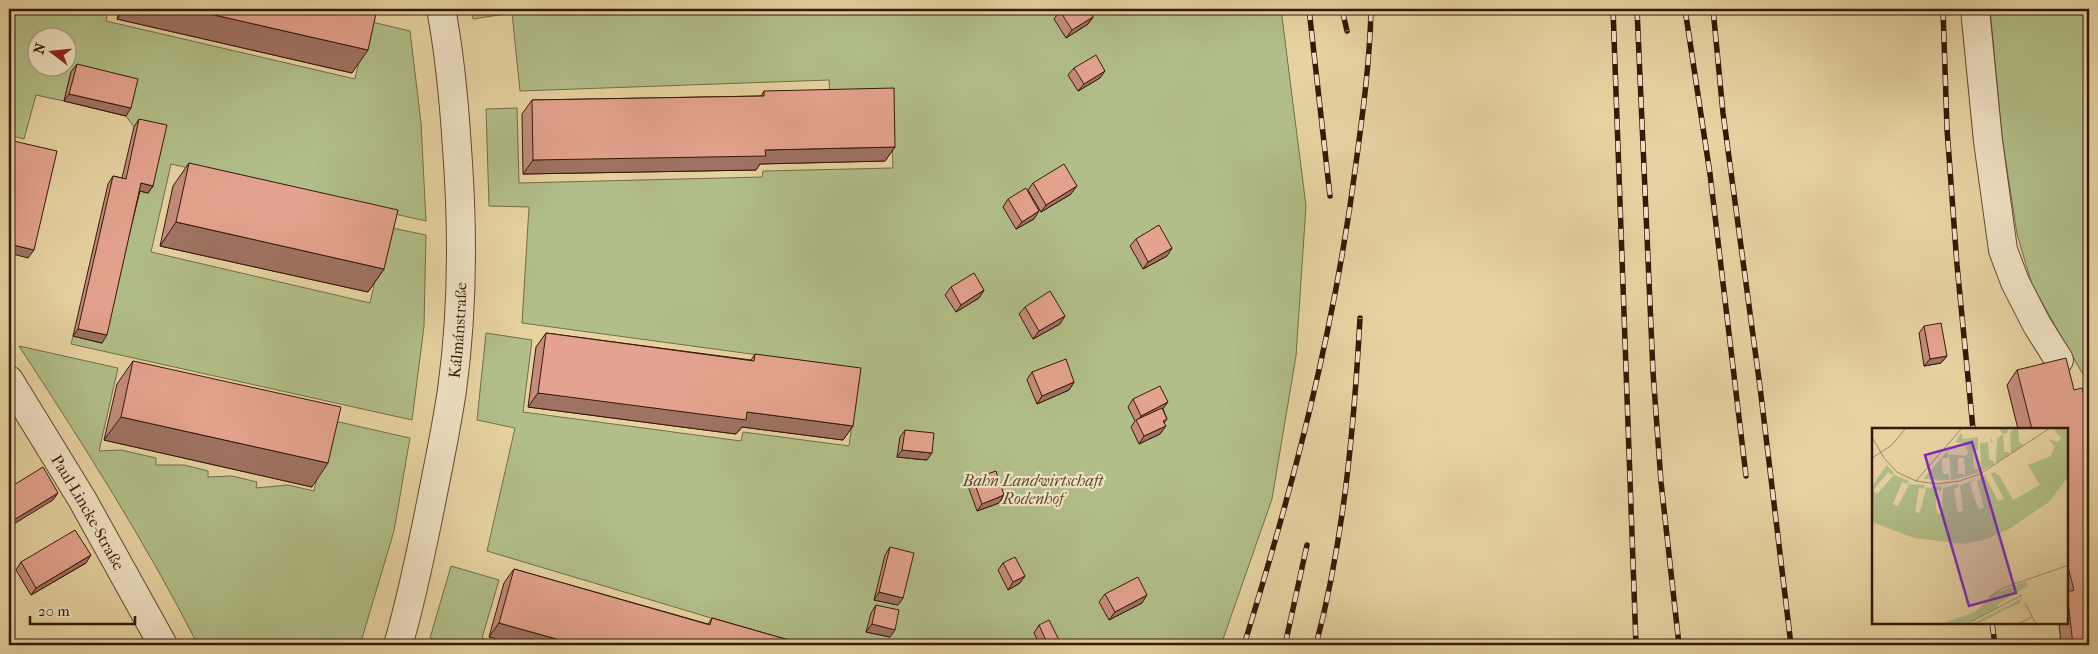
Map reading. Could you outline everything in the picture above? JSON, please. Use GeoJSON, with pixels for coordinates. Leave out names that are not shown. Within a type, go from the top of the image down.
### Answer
{"type":"FeatureCollection","features":[{"type":"Feature","properties":{"kind":"street","name":"Kálmánstraße"},"geometry":{"type":"LineString","coordinates":[[398,645],[408,612],[445,436],[452,389],[458,322],[462,237],[460,185],[453,86],[440,9]]}},
{"type":"Feature","properties":{"kind":"street"},"geometry":{"type":"LineString","coordinates":[[1974,9],[1989,151],[2003,250],[2014,282],[2037,325],[2060,360]]}},
{"type":"Feature","properties":{"kind":"street","name":"Paul-Lincke-Straße"},"geometry":{"type":"LineString","coordinates":[[9,380],[82,499],[163,645]]}},
{"type":"Feature","properties":{"kind":"green space"},"geometry":{"type":"Polygon","coordinates":[[[9,9],[108,9],[106,21],[355,79],[368,21],[410,31],[421,123],[426,221],[171,164],[151,252],[370,303],[387,227],[426,235],[424,326],[412,420],[71,344],[73,336],[102,343],[136,190],[148,193],[162,133],[134,127],[126,116],[78,78],[78,28],[28,28],[28,78],[70,78],[64,101],[36,95],[24,139],[9,135],[9,9]]]}},
{"type":"Feature","properties":{"kind":"green space","name":"Bahn Landwirtschaft Rodenhof"},"geometry":{"type":"Polygon","coordinates":[[[471,9],[1281,9],[1306,206],[1296,356],[1272,499],[1221,645],[766,645],[768,635],[487,551],[515,428],[477,420],[486,333],[532,340],[523,412],[741,441],[743,432],[849,446],[858,379],[825,364],[522,323],[529,207],[489,206],[486,109],[517,108],[519,183],[762,177],[763,171],[893,168],[890,96],[830,96],[829,80],[520,91],[512,13],[473,19],[471,9]]]}},
{"type":"Feature","properties":{"kind":"green space"},"geometry":{"type":"Polygon","coordinates":[[[1990,9],[2089,9],[2089,385],[2032,285],[2017,234],[2002,137],[1990,9]]]}},
{"type":"Feature","properties":{"kind":"green space"},"geometry":{"type":"Polygon","coordinates":[[[19,346],[118,368],[99,451],[121,450],[156,458],[156,465],[184,465],[208,471],[208,477],[232,476],[257,482],[256,488],[288,485],[314,491],[330,420],[410,438],[394,531],[360,645],[198,645],[135,531],[90,456],[19,346]]]}},
{"type":"Feature","properties":{"kind":"green space"},"geometry":{"type":"Polygon","coordinates":[[[451,566],[499,580],[482,638],[504,645],[452,645],[430,638],[451,566]]]}},
{"type":"Feature","properties":{"kind":"building"},"geometry":{"type":"Polygon","coordinates":[[[188,9],[377,9],[368,50],[188,9]]]}},
{"type":"Feature","properties":{"kind":"building"},"geometry":{"type":"Polygon","coordinates":[[[1063,9],[1088,9],[1093,17],[1072,30],[1060,11],[1063,9]]]}},
{"type":"Feature","properties":{"kind":"building"},"geometry":{"type":"Polygon","coordinates":[[[1096,55],[1105,71],[1084,84],[1074,68],[1096,55]]]}},
{"type":"Feature","properties":{"kind":"building"},"geometry":{"type":"Polygon","coordinates":[[[78,64],[138,79],[131,108],[69,94],[73,78],[78,78],[78,64]]]}},
{"type":"Feature","properties":{"kind":"building"},"geometry":{"type":"Polygon","coordinates":[[[894,88],[895,147],[765,150],[766,156],[533,160],[532,100],[764,96],[764,91],[894,88]]]}},
{"type":"Feature","properties":{"kind":"building"},"geometry":{"type":"Polygon","coordinates":[[[139,119],[167,125],[153,186],[141,183],[107,335],[78,329],[113,176],[126,179],[139,119]]]}},
{"type":"Feature","properties":{"kind":"building"},"geometry":{"type":"Polygon","coordinates":[[[9,140],[57,151],[34,250],[9,244],[9,140]]]}},
{"type":"Feature","properties":{"kind":"building"},"geometry":{"type":"Polygon","coordinates":[[[189,163],[398,210],[384,269],[176,222],[189,163]]]}},
{"type":"Feature","properties":{"kind":"building"},"geometry":{"type":"Polygon","coordinates":[[[1064,164],[1077,186],[1046,205],[1033,183],[1064,164]]]}},
{"type":"Feature","properties":{"kind":"building"},"geometry":{"type":"Polygon","coordinates":[[[1026,188],[1039,211],[1022,222],[1008,199],[1026,188]]]}},
{"type":"Feature","properties":{"kind":"building"},"geometry":{"type":"Polygon","coordinates":[[[1159,225],[1172,248],[1148,262],[1136,239],[1159,225]]]}},
{"type":"Feature","properties":{"kind":"building"},"geometry":{"type":"Polygon","coordinates":[[[974,273],[984,290],[961,305],[951,287],[974,273]]]}},
{"type":"Feature","properties":{"kind":"building"},"geometry":{"type":"Polygon","coordinates":[[[1050,291],[1065,316],[1039,331],[1025,307],[1050,291]]]}},
{"type":"Feature","properties":{"kind":"building"},"geometry":{"type":"Polygon","coordinates":[[[1941,323],[1947,356],[1930,359],[1924,326],[1941,323]]]}},
{"type":"Feature","properties":{"kind":"building"},"geometry":{"type":"Polygon","coordinates":[[[546,333],[754,361],[755,354],[861,368],[853,426],[747,412],[746,420],[538,393],[546,333]]]}},
{"type":"Feature","properties":{"kind":"building"},"geometry":{"type":"Polygon","coordinates":[[[2066,358],[2074,390],[2082,388],[2089,416],[2089,645],[2073,645],[2068,602],[2068,592],[2074,590],[2068,567],[2068,428],[2032,428],[2017,370],[2066,358]]]}},
{"type":"Feature","properties":{"kind":"building"},"geometry":{"type":"Polygon","coordinates":[[[1066,359],[1074,382],[1042,396],[1032,372],[1066,359]]]}},
{"type":"Feature","properties":{"kind":"building"},"geometry":{"type":"Polygon","coordinates":[[[133,361],[341,407],[328,463],[121,417],[133,361]]]}},
{"type":"Feature","properties":{"kind":"building"},"geometry":{"type":"Polygon","coordinates":[[[1160,386],[1168,402],[1141,416],[1133,399],[1160,386]]]}},
{"type":"Feature","properties":{"kind":"building"},"geometry":{"type":"Polygon","coordinates":[[[1162,408],[1167,419],[1163,421],[1166,426],[1144,436],[1136,420],[1162,408]]]}},
{"type":"Feature","properties":{"kind":"building"},"geometry":{"type":"Polygon","coordinates":[[[905,430],[934,433],[932,453],[902,450],[905,430]]]}},
{"type":"Feature","properties":{"kind":"building"},"geometry":{"type":"Polygon","coordinates":[[[43,467],[58,493],[9,523],[9,488],[43,467]]]}},
{"type":"Feature","properties":{"kind":"building"},"geometry":{"type":"Polygon","coordinates":[[[996,471],[1004,495],[982,504],[973,479],[996,471]]]}},
{"type":"Feature","properties":{"kind":"building"},"geometry":{"type":"Polygon","coordinates":[[[75,530],[91,555],[36,588],[21,562],[75,530]]]}},
{"type":"Feature","properties":{"kind":"building"},"geometry":{"type":"Polygon","coordinates":[[[890,547],[914,553],[903,598],[879,592],[890,547]]]}},
{"type":"Feature","properties":{"kind":"building"},"geometry":{"type":"Polygon","coordinates":[[[1015,557],[1025,576],[1013,582],[1003,563],[1015,557]]]}},
{"type":"Feature","properties":{"kind":"building"},"geometry":{"type":"Polygon","coordinates":[[[514,569],[710,625],[712,618],[806,645],[578,645],[499,623],[514,569]]]}},
{"type":"Feature","properties":{"kind":"building"},"geometry":{"type":"Polygon","coordinates":[[[1138,577],[1147,595],[1115,612],[1105,594],[1138,577]]]}},
{"type":"Feature","properties":{"kind":"building"},"geometry":{"type":"Polygon","coordinates":[[[876,605],[899,610],[895,630],[872,624],[876,605]]]}},
{"type":"Feature","properties":{"kind":"building"},"geometry":{"type":"Polygon","coordinates":[[[1049,620],[1060,642],[1054,645],[1048,645],[1039,625],[1049,620]]]}},
{"type":"Feature","properties":{"kind":"railway"},"geometry":{"type":"LineString","coordinates":[[1309,9],[1330,196]]}},
{"type":"Feature","properties":{"kind":"railway"},"geometry":{"type":"LineString","coordinates":[[1342,9],[1347,31]]}},
{"type":"Feature","properties":{"kind":"railway"},"geometry":{"type":"LineString","coordinates":[[1244,645],[1295,467],[1337,286],[1364,105],[1371,9]]}},
{"type":"Feature","properties":{"kind":"railway"},"geometry":{"type":"LineString","coordinates":[[1613,9],[1636,645]]}},
{"type":"Feature","properties":{"kind":"railway"},"geometry":{"type":"LineString","coordinates":[[1637,9],[1653,372],[1661,482],[1679,645]]}},
{"type":"Feature","properties":{"kind":"railway"},"geometry":{"type":"LineString","coordinates":[[1685,9],[1710,174],[1746,476]]}},
{"type":"Feature","properties":{"kind":"railway"},"geometry":{"type":"LineString","coordinates":[[1713,9],[1723,113],[1760,387],[1791,645]]}},
{"type":"Feature","properties":{"kind":"railway"},"geometry":{"type":"LineString","coordinates":[[1943,9],[1947,129],[1957,265],[1973,428]]}},
{"type":"Feature","properties":{"kind":"railway"},"geometry":{"type":"LineString","coordinates":[[1316,645],[1326,605],[1341,524],[1355,401],[1360,318]]}},
{"type":"Feature","properties":{"kind":"railway"},"geometry":{"type":"LineString","coordinates":[[1285,645],[1307,545]]}},
{"type":"Feature","properties":{"kind":"railway"},"geometry":{"type":"LineString","coordinates":[[1992,624],[1995,645]]}}]}
